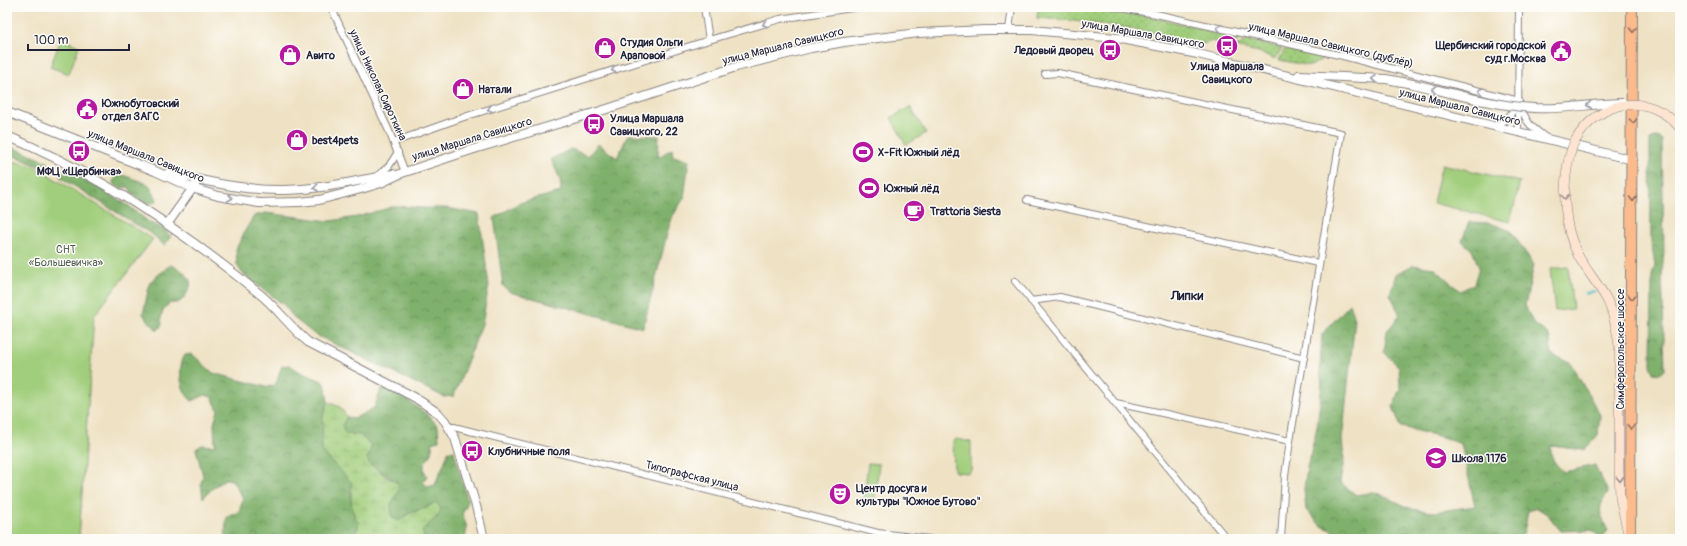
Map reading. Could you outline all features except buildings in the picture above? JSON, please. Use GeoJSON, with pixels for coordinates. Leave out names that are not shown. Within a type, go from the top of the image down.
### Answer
{"type":"FeatureCollection","features":[{"type":"Feature","properties":{"kind":"main road","name":"Симферопольское шоссе"},"geometry":{"type":"LineString","coordinates":[[1630,539],[1633,160],[1632,7]]}},
{"type":"Feature","properties":{"kind":"main road"},"geometry":{"type":"LineString","coordinates":[[1630,539],[1620,498],[1618,338],[1613,316],[1606,299],[1579,256],[1571,236],[1564,190],[1565,174],[1574,142],[1592,120],[1605,111],[1628,104],[1646,106],[1660,111],[1675,122],[1680,128]]}},
{"type":"Feature","properties":{"kind":"street","name":"улица Николая Сироткина"},"geometry":{"type":"LineString","coordinates":[[331,7],[394,142],[404,172]]}},
{"type":"Feature","properties":{"kind":"street"},"geometry":{"type":"LineString","coordinates":[[704,7],[708,40]]}},
{"type":"Feature","properties":{"kind":"street"},"geometry":{"type":"LineString","coordinates":[[394,142],[461,118],[708,40],[780,19],[858,7]]}},
{"type":"Feature","properties":{"kind":"street"},"geometry":{"type":"LineString","coordinates":[[1009,30],[1012,7]]}},
{"type":"Feature","properties":{"kind":"street","name":"улица Маршала Савицкого (дублёр)"},"geometry":{"type":"LineString","coordinates":[[1115,7],[1156,14],[1343,56],[1519,101]]}},
{"type":"Feature","properties":{"kind":"street"},"geometry":{"type":"LineString","coordinates":[[1518,132],[1519,7]]}},
{"type":"Feature","properties":{"kind":"street","name":"улица Маршала Савицкого"},"geometry":{"type":"LineString","coordinates":[[7,112],[155,171],[192,188],[218,196],[259,203],[299,202],[340,195],[381,183],[404,172],[736,67],[811,48],[885,36],[928,32],[1009,30],[1054,31],[1116,38],[1198,54],[1633,160]]}},
{"type":"Feature","properties":{"kind":"street"},"geometry":{"type":"LineString","coordinates":[[1045,74],[1058,72],[1341,133],[1318,263],[1290,441],[1285,476],[1281,539]]}},
{"type":"Feature","properties":{"kind":"street"},"geometry":{"type":"LineString","coordinates":[[1280,74],[1386,79],[1526,108],[1555,109],[1600,104],[1628,104]]}},
{"type":"Feature","properties":{"kind":"street"},"geometry":{"type":"LineString","coordinates":[[1495,127],[1507,119],[1514,111],[1519,101]]}},
{"type":"Feature","properties":{"kind":"street"},"geometry":{"type":"LineString","coordinates":[[1519,101],[1524,118],[1528,124],[1548,139]]}},
{"type":"Feature","properties":{"kind":"street"},"geometry":{"type":"LineString","coordinates":[[7,136],[56,158],[168,223],[262,296],[308,342],[432,408],[445,420],[455,438],[474,499],[484,539]]}},
{"type":"Feature","properties":{"kind":"street"},"geometry":{"type":"LineString","coordinates":[[372,178],[389,166],[398,152]]}},
{"type":"Feature","properties":{"kind":"street"},"geometry":{"type":"LineString","coordinates":[[155,171],[235,186],[284,190],[337,185],[404,172]]}},
{"type":"Feature","properties":{"kind":"street"},"geometry":{"type":"LineString","coordinates":[[168,223],[199,179]]}},
{"type":"Feature","properties":{"kind":"street"},"geometry":{"type":"LineString","coordinates":[[1027,200],[1318,263]]}},
{"type":"Feature","properties":{"kind":"street"},"geometry":{"type":"LineString","coordinates":[[1015,281],[1227,539]]}},
{"type":"Feature","properties":{"kind":"street"},"geometry":{"type":"LineString","coordinates":[[1031,301],[1060,297],[1304,358]]}},
{"type":"Feature","properties":{"kind":"street"},"geometry":{"type":"LineString","coordinates":[[1116,403],[1290,441]]}},
{"type":"Feature","properties":{"kind":"street","name":"Типографская улица"},"geometry":{"type":"LineString","coordinates":[[450,428],[550,450],[878,533],[930,539]]}},
{"type":"Feature","properties":{"kind":"green space"},"geometry":{"type":"Polygon","coordinates":[[[1038,7],[1084,7],[1104,9],[1163,20],[1241,38],[1232,45],[1211,41],[1198,44],[1159,34],[1124,28],[1037,18],[1038,7]]]}},
{"type":"Feature","properties":{"kind":"green space"},"geometry":{"type":"Polygon","coordinates":[[[61,39],[79,46],[69,74],[50,67],[61,39]]]}},
{"type":"Feature","properties":{"kind":"green space"},"geometry":{"type":"Polygon","coordinates":[[[1247,40],[1282,48],[1275,59],[1259,52],[1236,47],[1247,40]]]}},
{"type":"Feature","properties":{"kind":"green space"},"geometry":{"type":"Polygon","coordinates":[[[1285,49],[1324,58],[1311,66],[1279,60],[1285,49]]]}},
{"type":"Feature","properties":{"kind":"green space"},"geometry":{"type":"Polygon","coordinates":[[[910,107],[926,133],[906,145],[891,118],[910,107]]]}},
{"type":"Feature","properties":{"kind":"green space"},"geometry":{"type":"Polygon","coordinates":[[[628,135],[659,136],[658,157],[672,149],[673,156],[689,160],[684,198],[671,219],[643,328],[510,292],[503,286],[494,218],[519,203],[561,192],[560,179],[551,159],[571,149],[588,156],[598,144],[617,158],[628,135]]]}},
{"type":"Feature","properties":{"kind":"green space"},"geometry":{"type":"Polygon","coordinates":[[[1658,137],[1662,140],[1664,254],[1662,270],[1665,370],[1659,374],[1654,373],[1651,366],[1652,276],[1655,265],[1651,241],[1650,147],[1650,140],[1658,137]]]}},
{"type":"Feature","properties":{"kind":"green space"},"geometry":{"type":"Polygon","coordinates":[[[7,145],[48,162],[49,166],[46,169],[7,153],[7,145]]]}},
{"type":"Feature","properties":{"kind":"green space","name":"СНТ «Большевичка»"},"geometry":{"type":"Polygon","coordinates":[[[7,160],[34,166],[153,239],[94,316],[79,539],[7,538],[7,160]]]}},
{"type":"Feature","properties":{"kind":"green space"},"geometry":{"type":"Polygon","coordinates":[[[1442,164],[1520,182],[1510,222],[1433,203],[1442,164]]]}},
{"type":"Feature","properties":{"kind":"green space"},"geometry":{"type":"Polygon","coordinates":[[[62,171],[70,171],[129,206],[150,223],[164,228],[171,237],[166,242],[165,246],[153,235],[60,177],[62,171]]]}},
{"type":"Feature","properties":{"kind":"green space"},"geometry":{"type":"Polygon","coordinates":[[[117,173],[148,184],[157,201],[148,203],[142,201],[133,195],[129,187],[121,188],[114,185],[113,182],[117,173]]]}},
{"type":"Feature","properties":{"kind":"green space"},"geometry":{"type":"Polygon","coordinates":[[[395,206],[447,208],[479,214],[489,285],[482,324],[454,396],[444,397],[314,334],[295,319],[284,305],[242,273],[237,265],[236,249],[254,216],[266,213],[330,221],[357,217],[395,206]]]}},
{"type":"Feature","properties":{"kind":"green space"},"geometry":{"type":"Polygon","coordinates":[[[1469,222],[1490,223],[1511,231],[1534,265],[1525,305],[1533,323],[1549,335],[1552,355],[1570,362],[1600,415],[1598,435],[1584,450],[1551,446],[1551,454],[1558,466],[1564,472],[1595,465],[1608,493],[1602,503],[1600,512],[1608,531],[1600,537],[1592,530],[1561,531],[1547,514],[1537,508],[1528,511],[1524,532],[1519,539],[1415,539],[1410,533],[1388,534],[1383,539],[1344,539],[1339,534],[1320,525],[1306,510],[1304,489],[1307,468],[1317,427],[1322,385],[1320,369],[1322,334],[1350,304],[1355,319],[1342,440],[1344,460],[1340,482],[1356,495],[1375,492],[1412,509],[1433,512],[1475,506],[1461,444],[1442,437],[1401,427],[1393,407],[1400,388],[1399,367],[1384,352],[1387,331],[1400,315],[1390,294],[1396,274],[1413,265],[1434,268],[1460,291],[1474,284],[1479,267],[1472,250],[1462,241],[1469,222]]]}},
{"type":"Feature","properties":{"kind":"green space"},"geometry":{"type":"Polygon","coordinates":[[[170,265],[181,270],[187,276],[190,283],[190,288],[184,298],[176,303],[170,303],[165,308],[161,318],[162,325],[157,331],[143,314],[150,282],[170,265]]]}},
{"type":"Feature","properties":{"kind":"green space"},"geometry":{"type":"Polygon","coordinates":[[[1568,267],[1573,309],[1555,311],[1550,269],[1568,267]]]}},
{"type":"Feature","properties":{"kind":"green space"},"geometry":{"type":"Polygon","coordinates":[[[192,354],[213,373],[266,387],[274,386],[282,366],[289,365],[302,373],[322,381],[326,387],[328,402],[323,416],[322,451],[352,483],[352,509],[359,523],[357,530],[351,539],[226,539],[225,532],[227,517],[239,512],[243,499],[232,480],[225,479],[203,498],[201,483],[203,476],[196,449],[202,445],[215,446],[214,424],[218,410],[212,397],[205,395],[192,401],[188,397],[182,385],[181,366],[185,355],[192,354]]]}},
{"type":"Feature","properties":{"kind":"green space"},"geometry":{"type":"Polygon","coordinates":[[[382,388],[400,395],[429,416],[438,426],[439,440],[433,443],[430,457],[424,463],[424,470],[427,476],[423,482],[428,487],[435,485],[448,451],[454,451],[468,502],[462,514],[467,527],[465,539],[425,539],[422,530],[438,516],[430,504],[425,509],[410,512],[399,521],[392,518],[391,504],[398,492],[394,479],[370,465],[366,458],[370,453],[371,445],[360,435],[346,435],[344,432],[344,421],[347,417],[355,418],[374,408],[382,388]]]}},
{"type":"Feature","properties":{"kind":"green space"},"geometry":{"type":"Polygon","coordinates":[[[328,402],[340,407],[347,417],[343,426],[343,430],[346,434],[360,435],[371,445],[370,453],[367,458],[370,465],[399,485],[398,492],[391,504],[392,518],[399,521],[410,513],[437,503],[441,509],[438,516],[422,530],[425,539],[351,539],[357,530],[359,523],[352,509],[352,483],[322,451],[323,416],[328,402]]]}},
{"type":"Feature","properties":{"kind":"green space"},"geometry":{"type":"Polygon","coordinates":[[[956,439],[971,442],[971,470],[969,473],[955,472],[954,470],[953,441],[956,439]]]}},
{"type":"Feature","properties":{"kind":"green space"},"geometry":{"type":"Polygon","coordinates":[[[868,463],[879,464],[875,498],[864,497],[868,463]]]}},
{"type":"Feature","properties":{"kind":"waterway"},"geometry":{"type":"LineString","coordinates":[[1586,294],[1595,291]]}},
{"type":"Feature","properties":{"kind":"place","name":"Улица Маршала Савицкого"},"geometry":{"type":"Point","coordinates":[1227,46]}},
{"type":"Feature","properties":{"kind":"place","name":"Студия Ольги Араповой"},"geometry":{"type":"Point","coordinates":[605,48]}},
{"type":"Feature","properties":{"kind":"place","name":"Ледовый дворец"},"geometry":{"type":"Point","coordinates":[1110,50]}},
{"type":"Feature","properties":{"kind":"place","name":"Щербинский городской суд г.Москва"},"geometry":{"type":"Point","coordinates":[1561,51]}},
{"type":"Feature","properties":{"kind":"place","name":"Авито"},"geometry":{"type":"Point","coordinates":[290,55]}},
{"type":"Feature","properties":{"kind":"place","name":"Натали"},"geometry":{"type":"Point","coordinates":[463,89]}},
{"type":"Feature","properties":{"kind":"place","name":"Южнобутовский отдел ЗАГС"},"geometry":{"type":"Point","coordinates":[87,109]}},
{"type":"Feature","properties":{"kind":"place","name":"Улица Маршала Савицкого, 22"},"geometry":{"type":"Point","coordinates":[594,124]}},
{"type":"Feature","properties":{"kind":"place","name":"best4pets"},"geometry":{"type":"Point","coordinates":[297,140]}},
{"type":"Feature","properties":{"kind":"place","name":"МФЦ «Щербинка»"},"geometry":{"type":"Point","coordinates":[79,151]}},
{"type":"Feature","properties":{"kind":"place","name":"X-Fit Южный лёд"},"geometry":{"type":"Point","coordinates":[863,152]}},
{"type":"Feature","properties":{"kind":"place","name":"Южный лёд"},"geometry":{"type":"Point","coordinates":[869,188]}},
{"type":"Feature","properties":{"kind":"place","name":"Trattoria Siesta"},"geometry":{"type":"Point","coordinates":[914,211]}},
{"type":"Feature","properties":{"kind":"place","name":"Клубничные поля"},"geometry":{"type":"Point","coordinates":[472,451]}},
{"type":"Feature","properties":{"kind":"place","name":"Школа 1176"},"geometry":{"type":"Point","coordinates":[1436,458]}},
{"type":"Feature","properties":{"kind":"place","name":"Центр досуга и культуры \"Южное Бутово\""},"geometry":{"type":"Point","coordinates":[840,494]}},
{"type":"Feature","properties":{"kind":"district","name":"Липки"},"geometry":{"type":"Point","coordinates":[1187,296]}}]}
